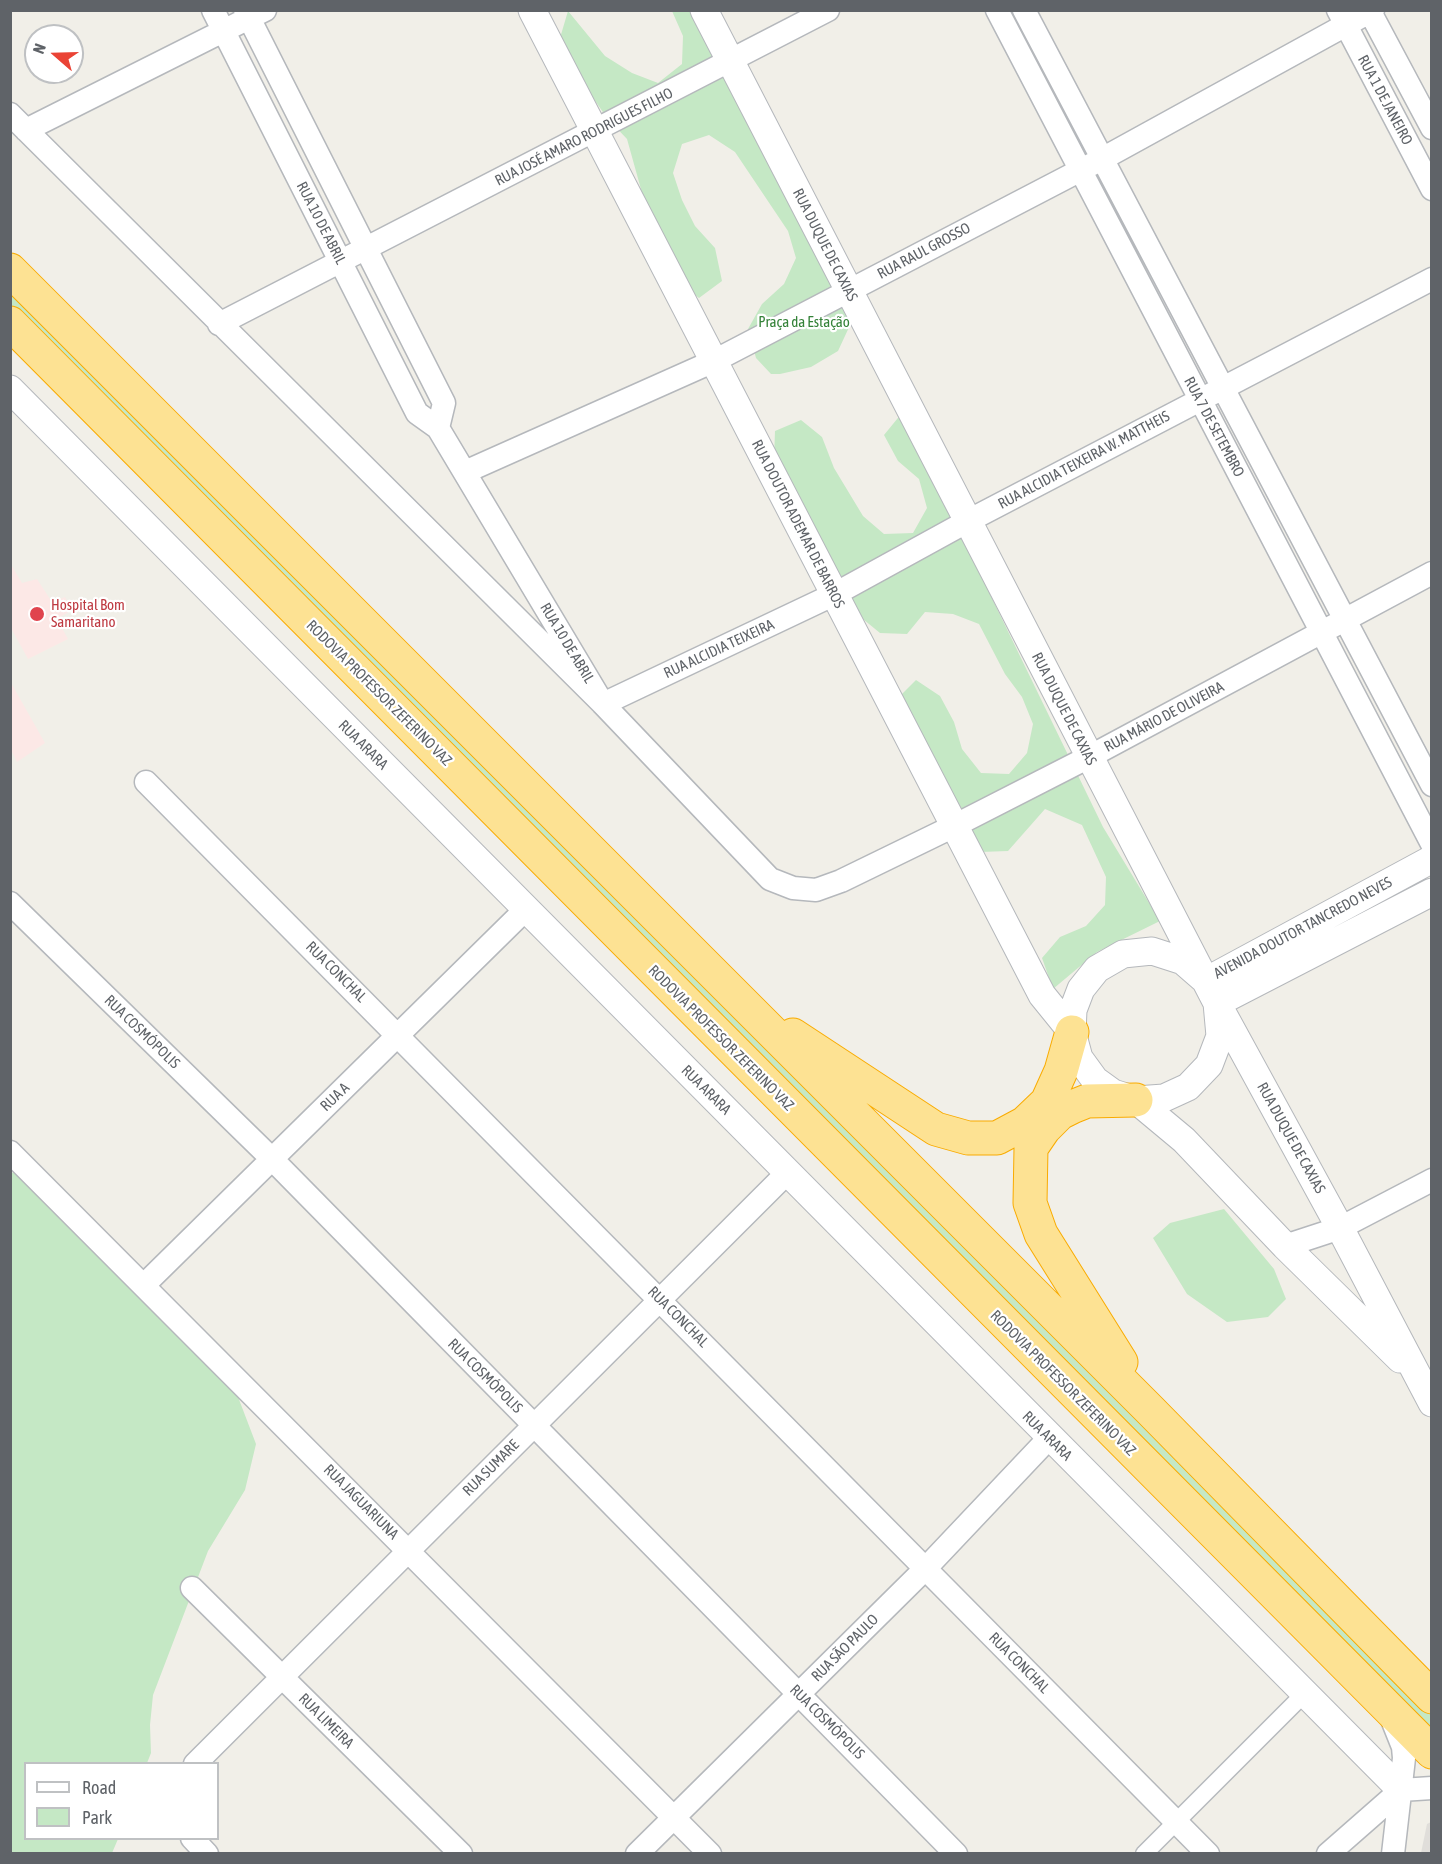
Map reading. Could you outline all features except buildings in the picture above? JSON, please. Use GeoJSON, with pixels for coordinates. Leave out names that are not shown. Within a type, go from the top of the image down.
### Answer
{"type":"FeatureCollection","features":[{"type":"Feature","properties":{"kind":"highway"},"geometry":{"type":"LineString","coordinates":[[10,270],[1150,1410],[1431,1697]]}},
{"type":"Feature","properties":{"kind":"highway","name":"RODOVIA PROFESSOR ZEFERINO VAZ"},"geometry":{"type":"LineString","coordinates":[[10,323],[945,1266],[1431,1752]]}},
{"type":"Feature","properties":{"kind":"highway"},"geometry":{"type":"LineString","coordinates":[[727,989],[936,1129],[968,1138],[997,1138],[1025,1123],[1047,1102],[1061,1071],[1072,1032]]}},
{"type":"Feature","properties":{"kind":"highway"},"geometry":{"type":"LineString","coordinates":[[1136,1100],[1087,1101],[1060,1113],[1044,1129],[1031,1148],[1030,1203],[1041,1234],[1150,1410]]}},
{"type":"Feature","properties":{"kind":"street","name":"RUA 10 DE ABRIL"},"geometry":{"type":"LineString","coordinates":[[213,10],[417,413],[438,428],[603,704]]}},
{"type":"Feature","properties":{"kind":"street","name":"RUA DOUTOR ADEMAR DE BARROS"},"geometry":{"type":"LineString","coordinates":[[532,10],[1042,995],[1072,1032]]}},
{"type":"Feature","properties":{"kind":"street","name":"RUA DUQUE DE CAXIAS"},"geometry":{"type":"LineString","coordinates":[[704,10],[1211,992],[1340,1228],[1431,1403]]}},
{"type":"Feature","properties":{"kind":"street","name":"RUA JOSÉ AMARO RODRIGUES FILHO"},"geometry":{"type":"LineString","coordinates":[[219,324],[828,10]]}},
{"type":"Feature","properties":{"kind":"street","name":"RUA 7 DE SETEMBRO"},"geometry":{"type":"LineString","coordinates":[[997,10],[1431,844]]}},
{"type":"Feature","properties":{"kind":"street","name":"RUA 7 DE SETEMBRO"},"geometry":{"type":"LineString","coordinates":[[1024,10],[1431,785]]}},
{"type":"Feature","properties":{"kind":"street","name":"RUA RAUL GROSSO"},"geometry":{"type":"LineString","coordinates":[[465,472],[714,361],[1102,159],[1342,18],[1371,11]]}},
{"type":"Feature","properties":{"kind":"street","name":"RUA 1 DE JANEIRO"},"geometry":{"type":"LineString","coordinates":[[1371,11],[1431,128]]}},
{"type":"Feature","properties":{"kind":"street","name":"RUA 10 DE ABRIL"},"geometry":{"type":"LineString","coordinates":[[253,13],[366,248],[444,403],[438,428]]}},
{"type":"Feature","properties":{"kind":"street"},"geometry":{"type":"LineString","coordinates":[[26,130],[224,32],[253,13]]}},
{"type":"Feature","properties":{"kind":"street","name":"RUA 1 DE JANEIRO"},"geometry":{"type":"LineString","coordinates":[[1342,18],[1431,189]]}},
{"type":"Feature","properties":{"kind":"street"},"geometry":{"type":"LineString","coordinates":[[10,114],[603,704]]}},
{"type":"Feature","properties":{"kind":"street","name":"RUA ALCIDIA TEIXEIRA W. MATTHEIS"},"geometry":{"type":"LineString","coordinates":[[835,594],[968,521],[1431,279]]}},
{"type":"Feature","properties":{"kind":"street","name":"RUA ARARA"},"geometry":{"type":"LineString","coordinates":[[10,389],[1401,1790]]}},
{"type":"Feature","properties":{"kind":"street","name":"RUA MÁRIO DE OLIVEIRA"},"geometry":{"type":"LineString","coordinates":[[603,704],[770,879],[793,888],[816,890],[841,881],[954,826],[1089,757],[1431,573]]}},
{"type":"Feature","properties":{"kind":"street","name":"RUA ALCIDIA TEIXEIRA"},"geometry":{"type":"LineString","coordinates":[[603,704],[835,594]]}},
{"type":"Feature","properties":{"kind":"street","name":"RUA CONCHAL"},"geometry":{"type":"LineString","coordinates":[[146,782],[1208,1854]]}},
{"type":"Feature","properties":{"kind":"street","name":"AVENIDA DOUTOR TANCREDO NEVES"},"geometry":{"type":"LineString","coordinates":[[1211,992],[1431,859]]}},
{"type":"Feature","properties":{"kind":"street","name":"AVENIDA DOUTOR TANCREDO NEVES"},"geometry":{"type":"LineString","coordinates":[[1211,992],[1431,892]]}},
{"type":"Feature","properties":{"kind":"street","name":"RUA COSMÓPOLIS"},"geometry":{"type":"LineString","coordinates":[[10,903],[272,1159],[956,1854]]}},
{"type":"Feature","properties":{"kind":"street","name":"RUA A"},"geometry":{"type":"LineString","coordinates":[[144,1285],[526,909]]}},
{"type":"Feature","properties":{"kind":"street","name":"AVENIDA DOUTOR TANCREDO NEVES"},"geometry":{"type":"LineString","coordinates":[[1152,951],[1183,961],[1211,992],[1220,1036],[1209,1065],[1188,1087],[1164,1098],[1136,1100],[1113,1093],[1095,1080],[1079,1058],[1072,1032],[1073,1010],[1081,988],[1097,969],[1123,954],[1152,951]]}},
{"type":"Feature","properties":{"kind":"street"},"geometry":{"type":"LineString","coordinates":[[1136,1100],[1184,1140],[1285,1246],[1418,1377]]}},
{"type":"Feature","properties":{"kind":"street","name":"RUA JAGUARIUNA"},"geometry":{"type":"LineString","coordinates":[[10,1152],[710,1854]]}},
{"type":"Feature","properties":{"kind":"street","name":"RUA SUMARE"},"geometry":{"type":"LineString","coordinates":[[197,1762],[788,1172]]}},
{"type":"Feature","properties":{"kind":"street"},"geometry":{"type":"LineString","coordinates":[[1285,1246],[1340,1228],[1431,1180]]}},
{"type":"Feature","properties":{"kind":"street","name":"RUA SÃO PAULO"},"geometry":{"type":"LineString","coordinates":[[637,1854],[926,1568],[1049,1438]]}},
{"type":"Feature","properties":{"kind":"street","name":"RUA LIMEIRA"},"geometry":{"type":"LineString","coordinates":[[192,1588],[461,1854]]}},
{"type":"Feature","properties":{"kind":"street"},"geometry":{"type":"LineString","coordinates":[[1144,1854],[1306,1692]]}},
{"type":"Feature","properties":{"kind":"street"},"geometry":{"type":"LineString","coordinates":[[1388,1708],[1403,1747],[1401,1790],[1393,1854]]}},
{"type":"Feature","properties":{"kind":"street"},"geometry":{"type":"LineString","coordinates":[[1328,1854],[1401,1790],[1431,1788]]}},
{"type":"Feature","properties":{"kind":"street"},"geometry":{"type":"LineString","coordinates":[[193,1840],[207,1854]]}},
{"type":"Feature","properties":{"kind":"shaded area","name":"Hospital Bom Samaritano"},"geometry":{"type":"Polygon","coordinates":[[[10,563],[22,583],[37,579],[52,602],[65,597],[72,610],[57,619],[68,639],[28,659],[11,628],[10,563]]]}},
{"type":"Feature","properties":{"kind":"shaded area"},"geometry":{"type":"Polygon","coordinates":[[[10,681],[45,743],[17,762],[11,750],[10,681]]]}},
{"type":"Feature","properties":{"kind":"shaded area"},"geometry":{"type":"Polygon","coordinates":[[[1431,1822],[1431,1853],[1421,1853],[1427,1824],[1431,1822]]]}},
{"type":"Feature","properties":{"kind":"green space","name":"Praça da Estação"},"geometry":{"type":"Polygon","coordinates":[[[568,11],[605,56],[632,73],[658,83],[682,64],[683,36],[672,11],[711,11],[851,323],[838,351],[811,367],[780,374],[771,374],[756,358],[748,329],[762,304],[784,284],[796,258],[788,231],[735,152],[709,135],[682,144],[673,173],[682,200],[695,226],[715,248],[722,281],[699,298],[677,281],[644,200],[627,139],[607,118],[571,66],[560,38],[568,11]]]}},
{"type":"Feature","properties":{"kind":"green space"},"geometry":{"type":"Polygon","coordinates":[[[10,285],[1431,1713],[1431,1737],[11,308],[10,285]]]}},
{"type":"Feature","properties":{"kind":"green space"},"geometry":{"type":"Polygon","coordinates":[[[902,413],[1103,827],[1160,921],[1097,952],[1053,989],[1042,958],[1060,937],[1086,926],[1105,905],[1106,877],[1082,825],[1045,809],[1008,851],[980,852],[896,700],[916,680],[940,696],[954,722],[962,749],[981,773],[1009,774],[1027,753],[1033,724],[1022,697],[1005,674],[979,624],[953,614],[925,612],[907,634],[880,633],[858,615],[774,459],[775,431],[801,420],[822,437],[834,468],[863,516],[884,534],[913,533],[927,508],[919,479],[898,461],[884,435],[902,413]]]}},
{"type":"Feature","properties":{"kind":"green space"},"geometry":{"type":"Polygon","coordinates":[[[10,1172],[25,1176],[235,1389],[256,1444],[245,1490],[208,1551],[153,1695],[150,1725],[151,1753],[147,1762],[24,1762],[24,1840],[118,1840],[112,1853],[11,1853],[10,1172]]]}},
{"type":"Feature","properties":{"kind":"green space"},"geometry":{"type":"Polygon","coordinates":[[[1224,1209],[1274,1269],[1286,1299],[1268,1317],[1227,1322],[1187,1294],[1153,1238],[1170,1223],[1224,1209]]]}},
{"type":"Feature","properties":{"kind":"place","name":"Hospital Bom Samaritano"},"geometry":{"type":"Point","coordinates":[37,614]}}]}
